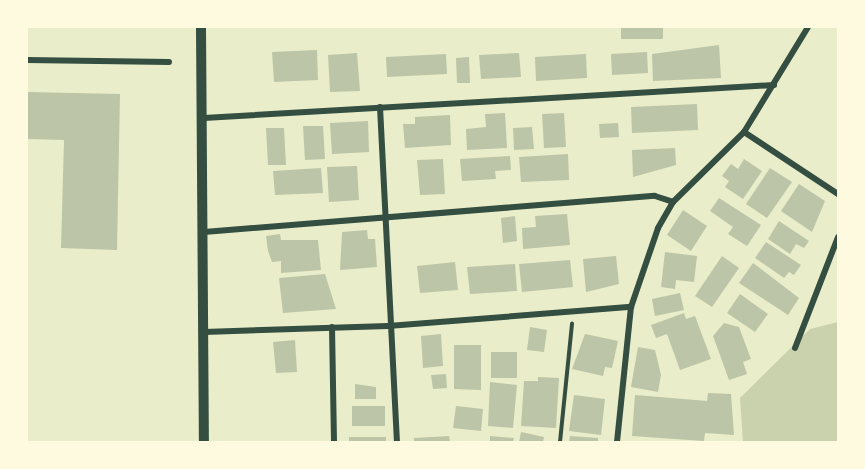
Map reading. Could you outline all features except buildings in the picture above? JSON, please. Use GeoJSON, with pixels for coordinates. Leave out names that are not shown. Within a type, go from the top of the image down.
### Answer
{"type":"FeatureCollection","features":[{"type":"Feature","properties":{"kind":"street"},"geometry":{"type":"LineString","coordinates":[[201,27],[204,118],[204,442]]}},
{"type":"Feature","properties":{"kind":"street"},"geometry":{"type":"LineString","coordinates":[[617,442],[631,307],[658,228],[673,202],[744,132],[808,27]]}},
{"type":"Feature","properties":{"kind":"street"},"geometry":{"type":"LineString","coordinates":[[27,60],[169,62]]}},
{"type":"Feature","properties":{"kind":"street"},"geometry":{"type":"LineString","coordinates":[[204,118],[774,85]]}},
{"type":"Feature","properties":{"kind":"street"},"geometry":{"type":"LineString","coordinates":[[380,107],[386,217],[388,326],[397,442]]}},
{"type":"Feature","properties":{"kind":"street"},"geometry":{"type":"LineString","coordinates":[[744,132],[838,194]]}},
{"type":"Feature","properties":{"kind":"street"},"geometry":{"type":"LineString","coordinates":[[204,232],[655,196],[673,202]]}},
{"type":"Feature","properties":{"kind":"street"},"geometry":{"type":"LineString","coordinates":[[795,348],[838,237]]}},
{"type":"Feature","properties":{"kind":"street"},"geometry":{"type":"LineString","coordinates":[[204,332],[388,326],[631,307]]}},
{"type":"Feature","properties":{"kind":"street"},"geometry":{"type":"LineString","coordinates":[[332,327],[334,442]]}},
{"type":"Feature","properties":{"kind":"path"},"geometry":{"type":"LineString","coordinates":[[560,442],[565,360],[574,312]]}},
{"type":"Feature","properties":{"kind":"green space"},"geometry":{"type":"Polygon","coordinates":[[[838,322],[838,442],[743,442],[740,398],[810,329],[838,322]]]}}]}
